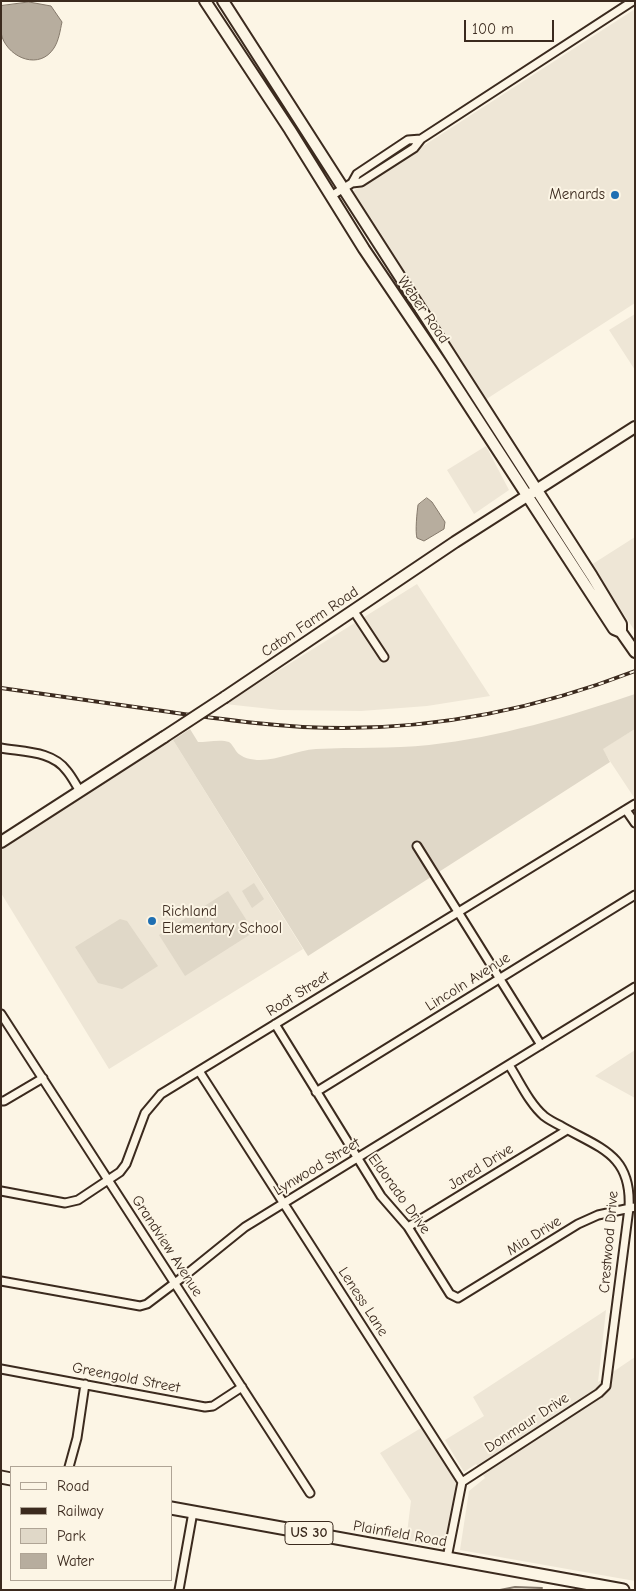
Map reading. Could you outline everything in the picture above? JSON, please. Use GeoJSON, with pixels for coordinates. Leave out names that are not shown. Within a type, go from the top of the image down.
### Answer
{"type":"FeatureCollection","features":[{"type":"Feature","properties":{"kind":"main road","name":"Weber Road"},"geometry":{"type":"LineString","coordinates":[[205,1],[290,130],[364,249],[441,363],[614,629],[621,632]]}},
{"type":"Feature","properties":{"kind":"main road","name":"Weber Road"},"geometry":{"type":"LineString","coordinates":[[223,1],[348,185],[621,624],[621,632],[632,649]]}},
{"type":"Feature","properties":{"kind":"main road","name":"Caton Farm Road"},"geometry":{"type":"LineString","coordinates":[[1,842],[226,697],[527,495],[635,427]]}},
{"type":"Feature","properties":{"kind":"main road","name":"Plainfield Road"},"geometry":{"type":"LineString","coordinates":[[172,1508],[623,1590]]}},
{"type":"Feature","properties":{"kind":"street"},"geometry":{"type":"LineString","coordinates":[[331,196],[348,185],[357,174],[408,140],[421,139],[633,1]]}},
{"type":"Feature","properties":{"kind":"street"},"geometry":{"type":"LineString","coordinates":[[353,610],[384,657]]}},
{"type":"Feature","properties":{"kind":"street"},"geometry":{"type":"LineString","coordinates":[[1,748],[43,754],[56,760],[66,770],[80,791]]}},
{"type":"Feature","properties":{"kind":"street","name":"Root Street"},"geometry":{"type":"LineString","coordinates":[[1,1191],[65,1203],[78,1200],[120,1172],[126,1164],[145,1113],[160,1094],[635,804]]}},
{"type":"Feature","properties":{"kind":"street"},"geometry":{"type":"LineString","coordinates":[[626,810],[635,824]]}},
{"type":"Feature","properties":{"kind":"street"},"geometry":{"type":"LineString","coordinates":[[417,846],[541,1045]]}},
{"type":"Feature","properties":{"kind":"street","name":"Lincoln Avenue"},"geometry":{"type":"LineString","coordinates":[[316,1092],[635,895]]}},
{"type":"Feature","properties":{"kind":"street","name":"Lynwood Street"},"geometry":{"type":"LineString","coordinates":[[1,1281],[140,1306],[147,1304],[245,1227],[635,987]]}},
{"type":"Feature","properties":{"kind":"street","name":"Grandview Avenue"},"geometry":{"type":"LineString","coordinates":[[1,1014],[310,1493]]}},
{"type":"Feature","properties":{"kind":"street","name":"Eldorado Drive"},"geometry":{"type":"LineString","coordinates":[[275,1024],[381,1196],[408,1227],[450,1294],[458,1298]]}},
{"type":"Feature","properties":{"kind":"street","name":"Crestwood Drive"},"geometry":{"type":"LineString","coordinates":[[509,1065],[545,1117],[607,1151],[625,1175],[630,1191],[632,1207],[606,1386]]}},
{"type":"Feature","properties":{"kind":"street","name":"Leness Lane"},"geometry":{"type":"LineString","coordinates":[[199,1071],[462,1482]]}},
{"type":"Feature","properties":{"kind":"street"},"geometry":{"type":"LineString","coordinates":[[1,1101],[43,1078]]}},
{"type":"Feature","properties":{"kind":"street","name":"Jared Drive"},"geometry":{"type":"LineString","coordinates":[[408,1227],[567,1130]]}},
{"type":"Feature","properties":{"kind":"street","name":"Mia Drive"},"geometry":{"type":"LineString","coordinates":[[458,1298],[578,1224],[598,1215],[632,1207]]}},
{"type":"Feature","properties":{"kind":"street","name":"Greengold Street"},"geometry":{"type":"LineString","coordinates":[[1,1369],[205,1407],[213,1406],[242,1387]]}},
{"type":"Feature","properties":{"kind":"street"},"geometry":{"type":"LineString","coordinates":[[69,1466],[77,1438],[85,1384]]}},
{"type":"Feature","properties":{"kind":"street","name":"Donmaur Drive"},"geometry":{"type":"LineString","coordinates":[[462,1482],[599,1393],[606,1386]]}},
{"type":"Feature","properties":{"kind":"street"},"geometry":{"type":"LineString","coordinates":[[447,1558],[462,1482]]}},
{"type":"Feature","properties":{"kind":"street"},"geometry":{"type":"LineString","coordinates":[[179,1590],[193,1512]]}},
{"type":"Feature","properties":{"kind":"shaded area"},"geometry":{"type":"Polygon","coordinates":[[[635,9],[635,303],[485,400],[352,192],[635,9]]]}},
{"type":"Feature","properties":{"kind":"shaded area"},"geometry":{"type":"Polygon","coordinates":[[[635,314],[635,370],[609,330],[635,314]]]}},
{"type":"Feature","properties":{"kind":"shaded area"},"geometry":{"type":"Polygon","coordinates":[[[486,446],[509,490],[474,514],[447,470],[486,446]]]}},
{"type":"Feature","properties":{"kind":"shaded area"},"geometry":{"type":"Polygon","coordinates":[[[635,537],[635,631],[591,565],[635,537]]]}},
{"type":"Feature","properties":{"kind":"shaded area"},"geometry":{"type":"Polygon","coordinates":[[[417,584],[490,696],[427,706],[361,711],[280,710],[225,704],[417,584]]]}},
{"type":"Feature","properties":{"kind":"shaded area"},"geometry":{"type":"Polygon","coordinates":[[[635,729],[635,799],[602,749],[635,729]]]}},
{"type":"Feature","properties":{"kind":"shaded area","name":"Richland Elementary School"},"geometry":{"type":"Polygon","coordinates":[[[173,740],[303,949],[109,1069],[1,893],[1,848],[173,740]]]}},
{"type":"Feature","properties":{"kind":"shaded area"},"geometry":{"type":"Polygon","coordinates":[[[635,1050],[635,1098],[595,1076],[635,1050]]]}},
{"type":"Feature","properties":{"kind":"shaded area"},"geometry":{"type":"Polygon","coordinates":[[[606,1310],[598,1382],[635,1357],[635,1581],[460,1550],[469,1491],[485,1478],[476,1464],[464,1472],[445,1440],[484,1416],[473,1397],[606,1310]]]}},
{"type":"Feature","properties":{"kind":"shaded area"},"geometry":{"type":"Polygon","coordinates":[[[421,1428],[457,1483],[446,1549],[406,1541],[411,1501],[380,1453],[421,1428]]]}},
{"type":"Feature","properties":{"kind":"green space"},"geometry":{"type":"Polygon","coordinates":[[[635,694],[635,729],[603,749],[610,762],[308,956],[173,740],[190,729],[198,742],[226,741],[244,757],[260,760],[316,749],[429,745],[482,737],[533,725],[635,694]]]}},
{"type":"Feature","properties":{"kind":"green space"},"geometry":{"type":"Polygon","coordinates":[[[254,883],[264,899],[252,908],[242,891],[254,883]]]}},
{"type":"Feature","properties":{"kind":"green space"},"geometry":{"type":"Polygon","coordinates":[[[228,891],[254,932],[185,976],[159,935],[228,891]]]}},
{"type":"Feature","properties":{"kind":"green space"},"geometry":{"type":"Polygon","coordinates":[[[120,919],[127,921],[158,966],[122,989],[98,983],[75,947],[120,919]]]}},
{"type":"Feature","properties":{"kind":"water"},"geometry":{"type":"Polygon","coordinates":[[[29,2],[51,6],[62,22],[54,48],[41,59],[26,59],[18,56],[6,45],[2,37],[1,6],[29,2]]]}},
{"type":"Feature","properties":{"kind":"water"},"geometry":{"type":"Polygon","coordinates":[[[427,498],[432,502],[445,522],[444,529],[424,541],[417,538],[416,531],[418,505],[427,498]]]}},
{"type":"Feature","properties":{"kind":"waterway"},"geometry":{"type":"LineString","coordinates":[[500,1590],[515,1587],[542,1588]]}},
{"type":"Feature","properties":{"kind":"railway"},"geometry":{"type":"LineString","coordinates":[[1,688],[256,723],[343,728],[418,724],[492,713],[564,695],[635,671]]}},
{"type":"Feature","properties":{"kind":"place","name":"Menards"},"geometry":{"type":"Point","coordinates":[615,195]}},
{"type":"Feature","properties":{"kind":"place","name":"Richland Elementary School"},"geometry":{"type":"Point","coordinates":[152,921]}}]}
